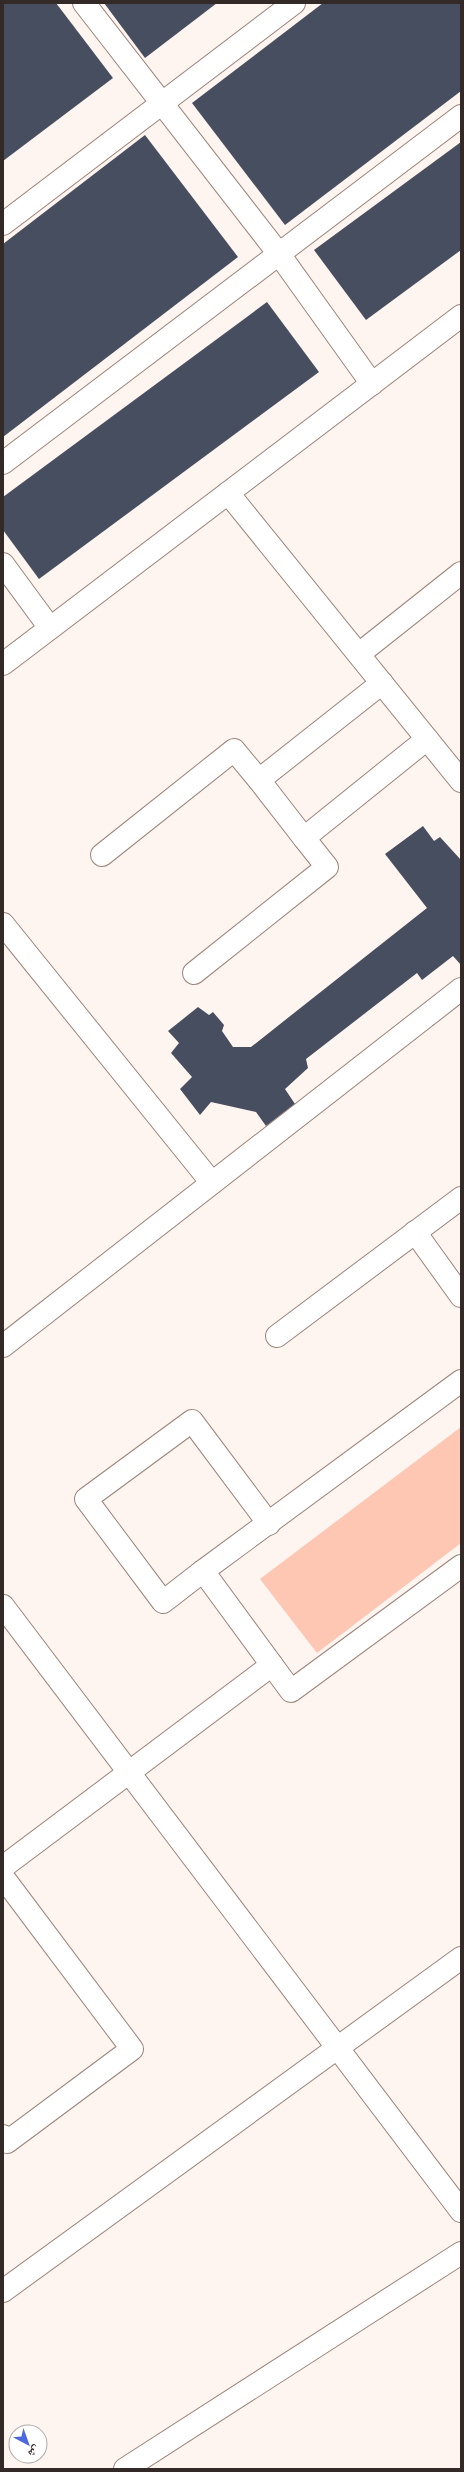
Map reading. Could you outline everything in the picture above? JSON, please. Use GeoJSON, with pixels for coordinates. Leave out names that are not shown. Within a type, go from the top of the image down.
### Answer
{"type":"FeatureCollection","features":[{"type":"Feature","properties":{"kind":"street"},"geometry":{"type":"LineString","coordinates":[[84,3],[160,104],[279,254],[372,384]]}},
{"type":"Feature","properties":{"kind":"street"},"geometry":{"type":"LineString","coordinates":[[3,223],[294,3]]}},
{"type":"Feature","properties":{"kind":"street"},"geometry":{"type":"LineString","coordinates":[[3,463],[461,116]]}},
{"type":"Feature","properties":{"kind":"street"},"geometry":{"type":"LineString","coordinates":[[3,664],[461,316]]}},
{"type":"Feature","properties":{"kind":"street"},"geometry":{"type":"LineString","coordinates":[[228,493],[461,781]]}},
{"type":"Feature","properties":{"kind":"street"},"geometry":{"type":"LineString","coordinates":[[3,564],[50,628]]}},
{"type":"Feature","properties":{"kind":"street"},"geometry":{"type":"LineString","coordinates":[[359,654],[461,573]]}},
{"type":"Feature","properties":{"kind":"street"},"geometry":{"type":"LineString","coordinates":[[259,780],[382,682]]}},
{"type":"Feature","properties":{"kind":"street"},"geometry":{"type":"LineString","coordinates":[[304,838],[427,739]]}},
{"type":"Feature","properties":{"kind":"street"},"geometry":{"type":"LineString","coordinates":[[102,855],[234,750],[327,867],[194,973]]}},
{"type":"Feature","properties":{"kind":"street"},"geometry":{"type":"LineString","coordinates":[[3,924],[212,1183]]}},
{"type":"Feature","properties":{"kind":"street"},"geometry":{"type":"LineString","coordinates":[[3,1346],[461,989]]}},
{"type":"Feature","properties":{"kind":"street"},"geometry":{"type":"LineString","coordinates":[[277,1336],[461,1198]]}},
{"type":"Feature","properties":{"kind":"street"},"geometry":{"type":"LineString","coordinates":[[415,1232],[461,1296]]}},
{"type":"Feature","properties":{"kind":"street"},"geometry":{"type":"LineString","coordinates":[[269,1524],[192,1421],[86,1499],[163,1602],[203,1571],[269,1524],[461,1381]]}},
{"type":"Feature","properties":{"kind":"street"},"geometry":{"type":"LineString","coordinates":[[203,1571],[291,1691],[461,1566]]}},
{"type":"Feature","properties":{"kind":"street"},"geometry":{"type":"LineString","coordinates":[[3,1606],[461,2211]]}},
{"type":"Feature","properties":{"kind":"street"},"geometry":{"type":"LineString","coordinates":[[3,1867],[272,1665]]}},
{"type":"Feature","properties":{"kind":"street"},"geometry":{"type":"LineString","coordinates":[[3,1877],[132,2049],[7,2142],[3,2136]]}},
{"type":"Feature","properties":{"kind":"street"},"geometry":{"type":"LineString","coordinates":[[3,2291],[461,1958]]}},
{"type":"Feature","properties":{"kind":"street"},"geometry":{"type":"LineString","coordinates":[[125,2469],[461,2253]]}},
{"type":"Feature","properties":{"kind":"shaded area"},"geometry":{"type":"Polygon","coordinates":[[[461,1427],[461,1543],[317,1653],[260,1579],[461,1427]]]}},
{"type":"Feature","properties":{"kind":"building"},"geometry":{"type":"Polygon","coordinates":[[[3,3],[56,3],[113,78],[3,161],[3,3]]]}},
{"type":"Feature","properties":{"kind":"building"},"geometry":{"type":"Polygon","coordinates":[[[104,3],[217,3],[145,58],[104,3]]]}},
{"type":"Feature","properties":{"kind":"building"},"geometry":{"type":"Polygon","coordinates":[[[323,3],[461,3],[461,91],[285,225],[192,103],[323,3]]]}},
{"type":"Feature","properties":{"kind":"building"},"geometry":{"type":"Polygon","coordinates":[[[145,135],[238,257],[3,437],[3,244],[145,135]]]}},
{"type":"Feature","properties":{"kind":"building"},"geometry":{"type":"Polygon","coordinates":[[[461,142],[461,250],[366,320],[314,250],[461,142]]]}},
{"type":"Feature","properties":{"kind":"building"},"geometry":{"type":"Polygon","coordinates":[[[267,302],[319,372],[39,579],[3,530],[3,497],[267,302]]]}},
{"type":"Feature","properties":{"kind":"building"},"geometry":{"type":"Polygon","coordinates":[[[423,826],[434,841],[440,837],[461,860],[461,965],[453,956],[422,980],[417,973],[306,1059],[308,1068],[285,1089],[295,1104],[266,1126],[256,1112],[211,1102],[200,1115],[180,1089],[192,1077],[171,1053],[179,1043],[168,1031],[198,1007],[209,1015],[213,1012],[224,1025],[222,1031],[233,1047],[251,1047],[427,908],[385,854],[423,826]]]}}]}
